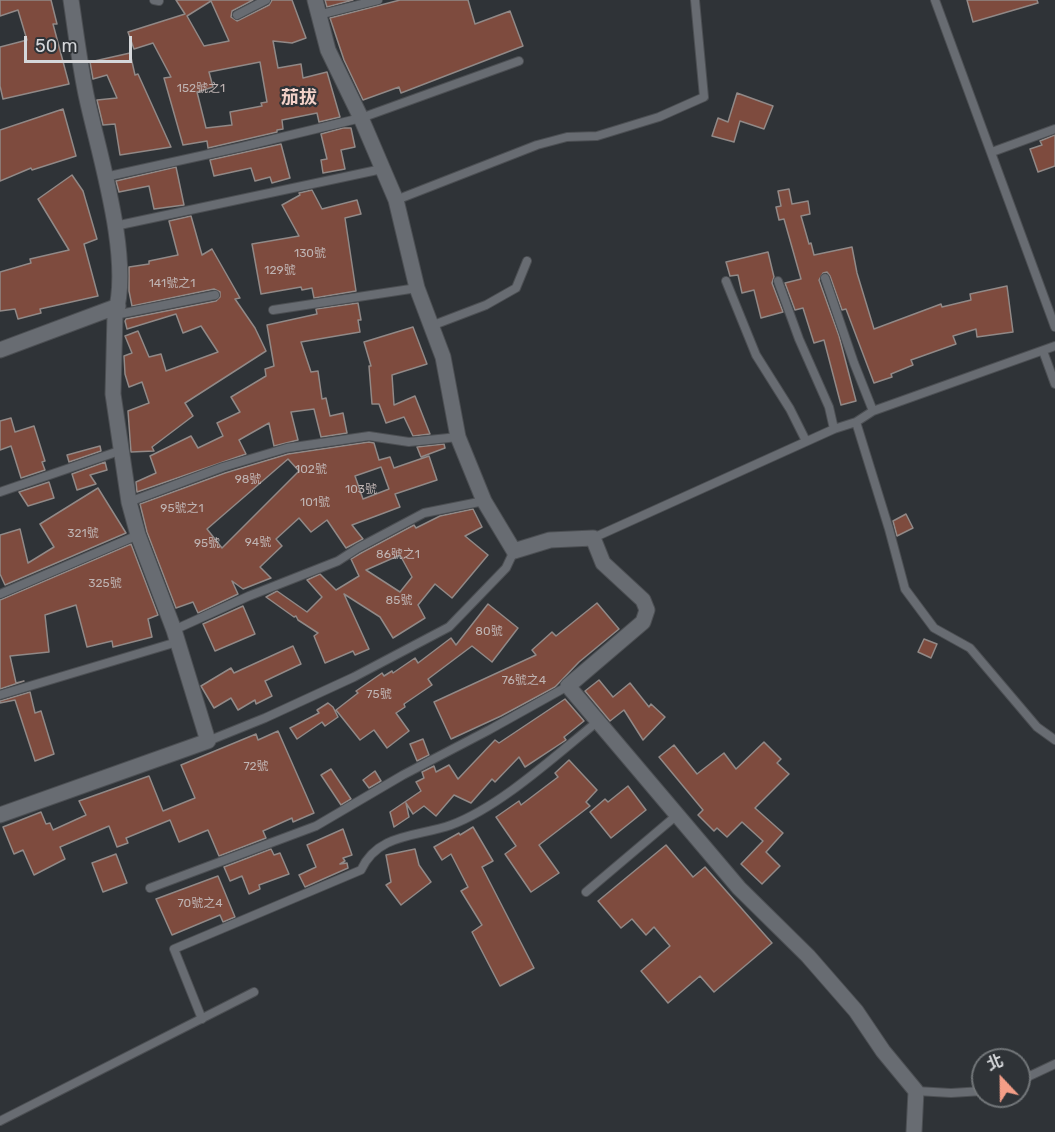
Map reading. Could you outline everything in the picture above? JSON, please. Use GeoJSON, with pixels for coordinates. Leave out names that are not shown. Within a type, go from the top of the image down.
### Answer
{"type":"FeatureCollection","features":[{"type":"Feature","properties":{"kind":"street"},"geometry":{"type":"LineString","coordinates":[[0,815],[208,741],[176,636],[138,535],[129,502],[113,394],[120,263],[115,226],[87,96],[71,0]]}},
{"type":"Feature","properties":{"kind":"street"},"geometry":{"type":"LineString","coordinates":[[317,7],[328,50],[361,118],[396,200],[417,288],[443,357],[458,437],[484,501],[514,551],[550,540],[592,538],[603,563],[644,600],[647,610],[642,622],[568,686],[739,888],[821,971],[856,1011],[883,1051],[916,1091],[914,1132]]}},
{"type":"Feature","properties":{"kind":"street"},"geometry":{"type":"LineString","coordinates":[[0,350],[116,310]]}},
{"type":"Feature","properties":{"kind":"lane"},"geometry":{"type":"LineString","coordinates":[[237,15],[266,0]]}},
{"type":"Feature","properties":{"kind":"lane"},"geometry":{"type":"LineString","coordinates":[[317,7],[378,0]]}},
{"type":"Feature","properties":{"kind":"lane"},"geometry":{"type":"LineString","coordinates":[[396,200],[537,145],[567,137],[597,136],[659,117],[704,97],[695,0]]}},
{"type":"Feature","properties":{"kind":"lane"},"geometry":{"type":"LineString","coordinates":[[935,0],[1055,327]]}},
{"type":"Feature","properties":{"kind":"lane"},"geometry":{"type":"LineString","coordinates":[[105,177],[361,118],[519,61]]}},
{"type":"Feature","properties":{"kind":"lane"},"geometry":{"type":"LineString","coordinates":[[992,152],[1055,129]]}},
{"type":"Feature","properties":{"kind":"lane"},"geometry":{"type":"LineString","coordinates":[[115,226],[382,169]]}},
{"type":"Feature","properties":{"kind":"lane"},"geometry":{"type":"LineString","coordinates":[[431,326],[486,305],[516,288],[527,261]]}},
{"type":"Feature","properties":{"kind":"lane"},"geometry":{"type":"LineString","coordinates":[[825,278],[873,411]]}},
{"type":"Feature","properties":{"kind":"lane"},"geometry":{"type":"LineString","coordinates":[[726,281],[756,356],[790,409],[806,441]]}},
{"type":"Feature","properties":{"kind":"lane"},"geometry":{"type":"LineString","coordinates":[[778,281],[798,339],[829,407],[834,429]]}},
{"type":"Feature","properties":{"kind":"lane"},"geometry":{"type":"LineString","coordinates":[[273,310],[417,288]]}},
{"type":"Feature","properties":{"kind":"lane"},"geometry":{"type":"LineString","coordinates":[[116,310],[216,295]]}},
{"type":"Feature","properties":{"kind":"lane"},"geometry":{"type":"LineString","coordinates":[[592,538],[806,441],[856,422],[873,411],[1055,345]]}},
{"type":"Feature","properties":{"kind":"lane"},"geometry":{"type":"LineString","coordinates":[[1043,351],[1055,384]]}},
{"type":"Feature","properties":{"kind":"lane"},"geometry":{"type":"LineString","coordinates":[[856,422],[905,590],[934,628],[970,648],[1037,727],[1055,740]]}},
{"type":"Feature","properties":{"kind":"lane"},"geometry":{"type":"LineString","coordinates":[[129,502],[223,467],[287,448],[369,436],[409,442],[458,437]]}},
{"type":"Feature","properties":{"kind":"lane"},"geometry":{"type":"LineString","coordinates":[[0,492],[122,450]]}},
{"type":"Feature","properties":{"kind":"lane"},"geometry":{"type":"LineString","coordinates":[[0,695],[176,636],[249,596],[338,561],[424,513],[484,501]]}},
{"type":"Feature","properties":{"kind":"lane"},"geometry":{"type":"LineString","coordinates":[[0,594],[138,535]]}},
{"type":"Feature","properties":{"kind":"lane"},"geometry":{"type":"LineString","coordinates":[[208,741],[265,718],[354,677],[449,627],[506,568],[514,551]]}},
{"type":"Feature","properties":{"kind":"lane"},"geometry":{"type":"LineString","coordinates":[[150,888],[316,826],[403,775],[568,686]]}},
{"type":"Feature","properties":{"kind":"lane"},"geometry":{"type":"LineString","coordinates":[[202,1019],[174,949],[361,870],[374,850],[388,841],[452,825],[474,815],[501,797],[597,722]]}},
{"type":"Feature","properties":{"kind":"lane"},"geometry":{"type":"LineString","coordinates":[[586,892],[676,815]]}},
{"type":"Feature","properties":{"kind":"lane"},"geometry":{"type":"LineString","coordinates":[[0,1121],[254,992]]}},
{"type":"Feature","properties":{"kind":"lane"},"geometry":{"type":"LineString","coordinates":[[1031,1075],[1055,1064]]}},
{"type":"Feature","properties":{"kind":"lane"},"geometry":{"type":"LineString","coordinates":[[916,1091],[971,1092]]}},
{"type":"Feature","properties":{"kind":"building"},"geometry":{"type":"Polygon","coordinates":[[[0,0],[51,0],[57,24],[53,24],[69,84],[3,99],[0,86],[0,47],[27,40],[18,10],[0,16],[0,0]]]}},
{"type":"Feature","properties":{"kind":"building"},"geometry":{"type":"Polygon","coordinates":[[[176,0],[253,0],[232,11],[231,17],[237,21],[269,5],[272,0],[292,0],[306,38],[292,43],[273,41],[278,68],[301,64],[303,78],[327,72],[340,117],[319,122],[317,113],[282,120],[283,129],[277,132],[208,148],[207,141],[183,145],[164,78],[171,77],[153,43],[134,49],[128,32],[185,14],[176,0]],[[211,1],[187,16],[204,46],[229,41],[211,1]],[[260,62],[209,72],[213,87],[197,92],[206,128],[232,125],[230,112],[262,106],[261,103],[267,102],[260,62]]]}},
{"type":"Feature","properties":{"kind":"building"},"geometry":{"type":"Polygon","coordinates":[[[325,0],[353,0],[327,7],[325,0]]]}},
{"type":"Feature","properties":{"kind":"building"},"geometry":{"type":"Polygon","coordinates":[[[400,0],[468,0],[475,24],[510,11],[523,46],[401,93],[399,87],[363,100],[344,60],[330,18],[400,0]]]}},
{"type":"Feature","properties":{"kind":"building"},"geometry":{"type":"Polygon","coordinates":[[[967,0],[1037,0],[1038,3],[973,22],[967,0]]]}},
{"type":"Feature","properties":{"kind":"building"},"geometry":{"type":"Polygon","coordinates":[[[130,53],[135,75],[138,74],[171,147],[120,155],[115,124],[103,125],[97,100],[117,98],[107,75],[93,79],[90,62],[130,53]]]}},
{"type":"Feature","properties":{"kind":"building"},"geometry":{"type":"Polygon","coordinates":[[[737,93],[773,106],[764,129],[740,121],[734,142],[712,136],[718,118],[728,122],[737,93]]]}},
{"type":"Feature","properties":{"kind":"building"},"geometry":{"type":"Polygon","coordinates":[[[63,109],[76,156],[32,170],[31,168],[0,181],[0,130],[63,109]]]}},
{"type":"Feature","properties":{"kind":"building"},"geometry":{"type":"Polygon","coordinates":[[[351,128],[355,147],[341,150],[345,169],[323,173],[321,160],[327,159],[321,134],[351,128]]]}},
{"type":"Feature","properties":{"kind":"building"},"geometry":{"type":"Polygon","coordinates":[[[1055,135],[1055,166],[1038,172],[1030,149],[1042,145],[1040,141],[1055,135]]]}},
{"type":"Feature","properties":{"kind":"building"},"geometry":{"type":"Polygon","coordinates":[[[281,144],[290,178],[272,183],[270,177],[255,181],[251,168],[214,176],[210,160],[281,144]]]}},
{"type":"Feature","properties":{"kind":"building"},"geometry":{"type":"Polygon","coordinates":[[[176,167],[184,205],[154,209],[149,186],[119,192],[116,181],[176,167]]]}},
{"type":"Feature","properties":{"kind":"building"},"geometry":{"type":"Polygon","coordinates":[[[72,175],[83,191],[97,239],[84,244],[98,296],[40,309],[41,313],[18,319],[15,309],[0,311],[0,272],[31,263],[30,259],[69,250],[38,199],[72,175]]]}},
{"type":"Feature","properties":{"kind":"building"},"geometry":{"type":"Polygon","coordinates":[[[789,189],[792,204],[808,201],[810,214],[801,216],[814,255],[852,247],[857,273],[874,329],[941,304],[942,307],[971,300],[970,294],[1007,286],[1013,332],[977,337],[976,329],[953,336],[956,344],[911,360],[913,365],[891,374],[892,377],[874,383],[846,309],[842,310],[830,276],[827,272],[823,273],[819,280],[839,336],[856,401],[841,405],[824,340],[814,343],[803,308],[795,310],[785,283],[801,279],[784,219],[779,220],[776,207],[781,206],[778,191],[789,189]]]}},
{"type":"Feature","properties":{"kind":"building"},"geometry":{"type":"Polygon","coordinates":[[[312,190],[322,209],[357,200],[361,214],[345,218],[356,291],[314,298],[312,288],[302,290],[301,287],[261,294],[252,244],[299,236],[282,205],[300,195],[299,193],[312,190]]]}},
{"type":"Feature","properties":{"kind":"building"},"geometry":{"type":"Polygon","coordinates":[[[191,216],[202,255],[212,249],[240,298],[235,299],[255,328],[266,351],[185,403],[193,416],[152,447],[154,451],[131,452],[128,411],[149,403],[142,382],[129,387],[125,374],[124,356],[132,353],[125,336],[138,331],[149,357],[161,354],[166,371],[218,352],[201,326],[183,333],[176,314],[127,329],[125,321],[216,301],[220,297],[220,292],[214,289],[132,306],[129,291],[129,267],[149,264],[149,261],[178,255],[169,221],[191,216]]]}},
{"type":"Feature","properties":{"kind":"building"},"geometry":{"type":"Polygon","coordinates":[[[768,252],[774,277],[772,283],[783,312],[761,318],[754,290],[742,293],[738,275],[730,276],[726,262],[768,252]]]}},
{"type":"Feature","properties":{"kind":"building"},"geometry":{"type":"Polygon","coordinates":[[[358,303],[361,320],[358,320],[360,332],[301,342],[311,372],[318,371],[322,399],[326,398],[330,416],[343,413],[347,433],[321,437],[314,409],[291,412],[298,440],[274,446],[269,423],[239,440],[246,454],[137,492],[136,482],[156,473],[150,456],[191,436],[198,448],[223,436],[217,423],[240,412],[231,397],[266,376],[265,369],[274,366],[267,325],[317,314],[316,309],[358,303]]]}},
{"type":"Feature","properties":{"kind":"building"},"geometry":{"type":"Polygon","coordinates":[[[413,327],[427,364],[392,375],[394,405],[415,396],[430,434],[413,436],[404,417],[386,423],[379,404],[372,404],[369,366],[371,366],[364,342],[413,327]]]}},
{"type":"Feature","properties":{"kind":"building"},"geometry":{"type":"Polygon","coordinates":[[[11,418],[15,432],[34,426],[45,461],[42,462],[45,470],[21,478],[11,446],[0,450],[0,421],[11,418]]]}},
{"type":"Feature","properties":{"kind":"building"},"geometry":{"type":"Polygon","coordinates":[[[369,442],[374,443],[379,460],[390,457],[394,468],[429,456],[437,480],[395,494],[400,507],[352,525],[363,539],[346,548],[327,520],[311,532],[299,518],[276,539],[282,546],[260,567],[271,578],[243,589],[232,581],[238,594],[198,613],[193,602],[176,608],[147,532],[140,504],[225,473],[288,454],[369,442]],[[288,459],[207,529],[222,548],[299,471],[288,459]],[[381,467],[355,476],[363,499],[389,489],[381,467]]]}},
{"type":"Feature","properties":{"kind":"building"},"geometry":{"type":"Polygon","coordinates":[[[444,444],[445,448],[421,457],[417,447],[444,444]]]}},
{"type":"Feature","properties":{"kind":"building"},"geometry":{"type":"Polygon","coordinates":[[[100,446],[101,451],[69,462],[67,455],[100,446]]]}},
{"type":"Feature","properties":{"kind":"building"},"geometry":{"type":"Polygon","coordinates":[[[105,462],[107,470],[90,475],[96,484],[77,490],[72,474],[105,462]]]}},
{"type":"Feature","properties":{"kind":"building"},"geometry":{"type":"Polygon","coordinates":[[[49,482],[54,498],[28,506],[19,492],[49,482]]]}},
{"type":"Feature","properties":{"kind":"building"},"geometry":{"type":"Polygon","coordinates":[[[98,488],[126,533],[5,585],[0,574],[0,535],[20,529],[28,563],[54,547],[40,524],[98,488]]]}},
{"type":"Feature","properties":{"kind":"building"},"geometry":{"type":"Polygon","coordinates":[[[473,509],[482,527],[465,536],[488,555],[452,598],[435,584],[418,605],[425,618],[393,638],[380,617],[344,594],[369,649],[355,655],[353,651],[325,663],[314,636],[318,633],[266,597],[277,591],[307,612],[322,597],[307,580],[320,574],[336,590],[359,576],[351,559],[414,525],[416,528],[440,516],[473,509]],[[400,555],[366,570],[400,592],[412,577],[400,555]]]}},
{"type":"Feature","properties":{"kind":"building"},"geometry":{"type":"Polygon","coordinates":[[[906,514],[913,528],[897,536],[893,521],[906,514]]]}},
{"type":"Feature","properties":{"kind":"building"},"geometry":{"type":"Polygon","coordinates":[[[131,544],[158,615],[148,619],[152,637],[113,647],[112,641],[87,647],[76,605],[45,615],[49,652],[10,656],[16,683],[24,681],[0,689],[0,600],[131,544]]]}},
{"type":"Feature","properties":{"kind":"building"},"geometry":{"type":"Polygon","coordinates":[[[597,603],[619,629],[579,662],[555,687],[451,739],[434,702],[536,655],[532,650],[552,632],[556,636],[597,603]]]}},
{"type":"Feature","properties":{"kind":"building"},"geometry":{"type":"Polygon","coordinates":[[[488,604],[518,628],[492,662],[472,646],[428,679],[432,685],[404,704],[405,707],[396,713],[409,731],[387,748],[374,730],[360,740],[336,710],[358,693],[356,691],[382,673],[384,676],[392,671],[393,673],[415,658],[418,663],[451,638],[456,645],[488,604]]]}},
{"type":"Feature","properties":{"kind":"building"},"geometry":{"type":"Polygon","coordinates":[[[243,606],[255,634],[215,651],[203,624],[243,606]]]}},
{"type":"Feature","properties":{"kind":"building"},"geometry":{"type":"Polygon","coordinates":[[[924,639],[937,644],[931,658],[918,652],[924,639]]]}},
{"type":"Feature","properties":{"kind":"building"},"geometry":{"type":"Polygon","coordinates":[[[293,646],[301,664],[265,681],[272,696],[256,704],[255,700],[238,710],[231,698],[214,708],[201,686],[231,668],[234,673],[293,646]]]}},
{"type":"Feature","properties":{"kind":"building"},"geometry":{"type":"Polygon","coordinates":[[[599,680],[613,697],[630,683],[649,707],[651,704],[665,717],[643,740],[624,710],[610,721],[585,691],[599,680]]]}},
{"type":"Feature","properties":{"kind":"building"},"geometry":{"type":"Polygon","coordinates":[[[30,692],[35,713],[41,711],[54,754],[35,761],[15,700],[0,703],[0,701],[30,692]]]}},
{"type":"Feature","properties":{"kind":"building"},"geometry":{"type":"Polygon","coordinates":[[[565,699],[584,721],[564,737],[566,740],[525,767],[519,757],[495,782],[492,779],[471,803],[454,795],[436,816],[424,806],[413,814],[406,803],[409,817],[394,827],[390,812],[421,791],[416,782],[424,778],[422,772],[434,766],[436,772],[449,765],[458,779],[495,740],[499,743],[565,699]]]}},
{"type":"Feature","properties":{"kind":"building"},"geometry":{"type":"Polygon","coordinates":[[[328,703],[338,717],[325,726],[322,722],[297,739],[290,728],[319,713],[317,710],[328,703]]]}},
{"type":"Feature","properties":{"kind":"building"},"geometry":{"type":"Polygon","coordinates":[[[278,731],[314,813],[293,822],[292,818],[263,831],[266,838],[219,856],[208,830],[179,842],[170,820],[126,838],[128,843],[117,847],[109,826],[60,847],[65,859],[34,875],[23,850],[14,854],[3,827],[41,812],[46,824],[50,823],[53,830],[86,815],[79,801],[149,776],[163,811],[195,798],[181,765],[256,734],[258,740],[278,731]]]}},
{"type":"Feature","properties":{"kind":"building"},"geometry":{"type":"Polygon","coordinates":[[[423,739],[429,755],[417,761],[410,744],[423,739]]]}},
{"type":"Feature","properties":{"kind":"building"},"geometry":{"type":"Polygon","coordinates":[[[764,742],[781,759],[777,763],[789,774],[755,808],[783,833],[766,852],[780,866],[762,884],[741,864],[763,841],[742,822],[727,837],[717,828],[714,831],[698,815],[703,810],[659,757],[674,745],[697,774],[724,753],[736,769],[764,742]]]}},
{"type":"Feature","properties":{"kind":"building"},"geometry":{"type":"Polygon","coordinates":[[[569,760],[597,790],[586,802],[590,806],[539,845],[559,873],[531,892],[505,854],[516,846],[496,817],[519,801],[521,805],[558,777],[555,773],[569,760]]]}},
{"type":"Feature","properties":{"kind":"building"},"geometry":{"type":"Polygon","coordinates":[[[331,769],[351,799],[341,805],[321,775],[331,769]]]}},
{"type":"Feature","properties":{"kind":"building"},"geometry":{"type":"Polygon","coordinates":[[[375,771],[381,781],[369,788],[363,780],[375,771]]]}},
{"type":"Feature","properties":{"kind":"building"},"geometry":{"type":"Polygon","coordinates":[[[628,786],[646,810],[611,838],[590,812],[605,799],[608,802],[628,786]]]}},
{"type":"Feature","properties":{"kind":"building"},"geometry":{"type":"Polygon","coordinates":[[[473,827],[493,861],[482,867],[534,968],[500,986],[472,932],[482,925],[461,891],[468,887],[451,854],[442,860],[434,847],[473,827]]]}},
{"type":"Feature","properties":{"kind":"building"},"geometry":{"type":"Polygon","coordinates":[[[343,829],[352,855],[343,858],[345,861],[340,864],[347,863],[348,868],[305,887],[299,875],[316,867],[307,845],[343,829]]]}},
{"type":"Feature","properties":{"kind":"building"},"geometry":{"type":"Polygon","coordinates":[[[666,845],[693,877],[705,867],[772,943],[714,992],[700,976],[668,1003],[641,971],[670,946],[654,927],[646,935],[632,919],[621,928],[598,901],[666,845]]]}},
{"type":"Feature","properties":{"kind":"building"},"geometry":{"type":"Polygon","coordinates":[[[271,849],[274,855],[280,853],[289,874],[259,885],[260,889],[249,894],[242,876],[230,881],[224,867],[271,849]]]}},
{"type":"Feature","properties":{"kind":"building"},"geometry":{"type":"Polygon","coordinates":[[[415,849],[419,865],[431,882],[401,905],[386,885],[391,882],[386,855],[415,849]]]}},
{"type":"Feature","properties":{"kind":"building"},"geometry":{"type":"Polygon","coordinates":[[[116,854],[127,883],[103,892],[92,863],[116,854]]]}},
{"type":"Feature","properties":{"kind":"building"},"geometry":{"type":"Polygon","coordinates":[[[218,876],[235,917],[223,922],[220,915],[172,935],[156,899],[218,876]]]}},
{"type":"Feature","properties":{"kind":"district","name":"茄拔"},"geometry":{"type":"Point","coordinates":[299,98]}}]}
